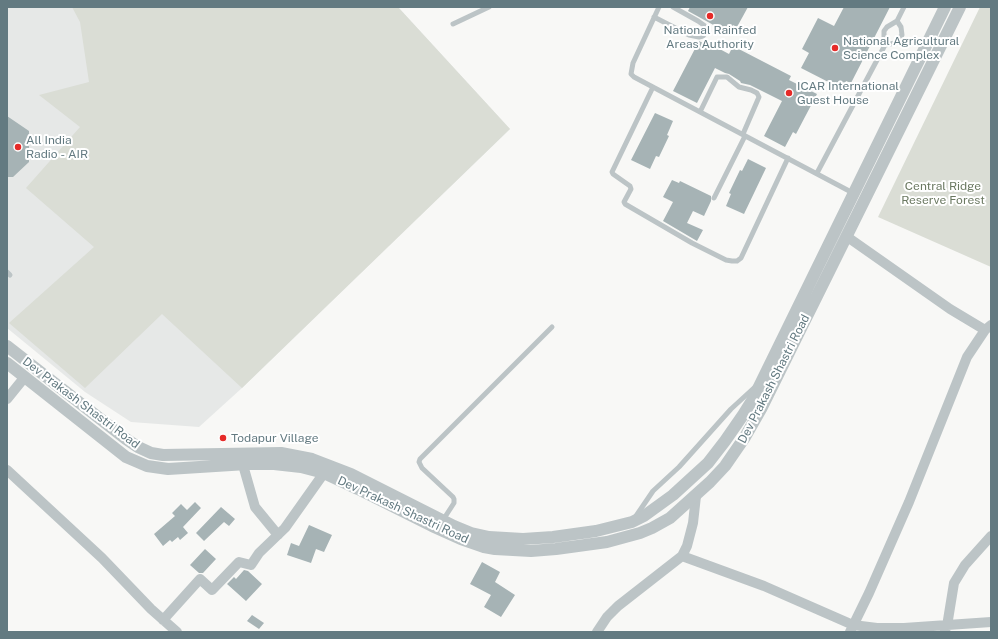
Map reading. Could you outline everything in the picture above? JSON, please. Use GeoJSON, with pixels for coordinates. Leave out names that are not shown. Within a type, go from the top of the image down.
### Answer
{"type":"FeatureCollection","features":[{"type":"Feature","properties":{"kind":"street","name":"Dev Prakash Shastri Road"},"geometry":{"type":"LineString","coordinates":[[7,346],[126,440],[144,450],[163,455],[268,453],[291,454],[306,457],[351,474],[443,521],[471,533],[509,539],[553,537],[596,531],[632,522],[655,508],[708,463],[725,441],[753,399],[945,7]]}},
{"type":"Feature","properties":{"kind":"street","name":"Dev Prakash Shastri Road"},"geometry":{"type":"LineString","coordinates":[[7,363],[126,457],[156,468],[168,469],[274,464],[296,466],[324,474],[461,539],[484,547],[508,551],[562,549],[623,538],[646,530],[670,518],[698,494],[725,466],[736,452],[754,422],[960,7]]}},
{"type":"Feature","properties":{"kind":"street"},"geometry":{"type":"LineString","coordinates":[[846,236],[950,309],[988,328],[967,357],[909,502],[869,593],[851,628]]}},
{"type":"Feature","properties":{"kind":"street"},"geometry":{"type":"LineString","coordinates":[[7,400],[28,363]]}},
{"type":"Feature","properties":{"kind":"street"},"geometry":{"type":"LineString","coordinates":[[243,465],[255,507],[278,535]]}},
{"type":"Feature","properties":{"kind":"street"},"geometry":{"type":"LineString","coordinates":[[7,470],[102,558],[176,632]]}},
{"type":"Feature","properties":{"kind":"street"},"geometry":{"type":"LineString","coordinates":[[163,620],[200,579],[212,590],[239,562],[251,565],[259,553],[285,528],[324,474]]}},
{"type":"Feature","properties":{"kind":"street"},"geometry":{"type":"LineString","coordinates":[[597,632],[607,617],[618,606],[682,556],[687,546],[693,523],[698,494],[691,479]]}},
{"type":"Feature","properties":{"kind":"street"},"geometry":{"type":"LineString","coordinates":[[945,629],[954,583],[965,565],[991,536]]}},
{"type":"Feature","properties":{"kind":"street"},"geometry":{"type":"LineString","coordinates":[[682,556],[764,586],[851,628],[945,629],[991,622]]}},
{"type":"Feature","properties":{"kind":"lane"},"geometry":{"type":"LineString","coordinates":[[453,24],[489,7]]}},
{"type":"Feature","properties":{"kind":"lane"},"geometry":{"type":"LineString","coordinates":[[658,7],[633,63],[631,74],[634,77],[853,193]]}},
{"type":"Feature","properties":{"kind":"lane"},"geometry":{"type":"LineString","coordinates":[[654,17],[689,35],[699,37],[703,36],[706,32],[705,26],[673,7]]}},
{"type":"Feature","properties":{"kind":"lane"},"geometry":{"type":"LineString","coordinates":[[817,174],[885,45],[884,31],[887,26],[897,21],[904,7]]}},
{"type":"Feature","properties":{"kind":"lane"},"geometry":{"type":"LineString","coordinates":[[885,45],[895,43],[902,35],[901,27],[897,21]]}},
{"type":"Feature","properties":{"kind":"lane"},"geometry":{"type":"LineString","coordinates":[[700,112],[717,77],[728,77],[739,87],[751,90],[759,97],[744,135],[714,198]]}},
{"type":"Feature","properties":{"kind":"lane"},"geometry":{"type":"LineString","coordinates":[[653,88],[612,172],[630,186],[631,189],[624,202],[625,204],[698,246],[732,262],[741,258],[788,158]]}},
{"type":"Feature","properties":{"kind":"lane"},"geometry":{"type":"LineString","coordinates":[[443,521],[454,503],[454,499],[422,468],[419,462],[420,459],[552,327]]}},
{"type":"Feature","properties":{"kind":"lane"},"geometry":{"type":"LineString","coordinates":[[632,522],[653,491],[684,461],[731,409],[761,381]]}},
{"type":"Feature","properties":{"kind":"shaded area","name":"All India Radio - AIR"},"geometry":{"type":"Polygon","coordinates":[[[7,7],[398,7],[510,129],[242,388],[199,427],[131,422],[85,392],[7,328],[7,7]]]}},
{"type":"Feature","properties":{"kind":"green space","name":"All India Radio - AIR"},"geometry":{"type":"Polygon","coordinates":[[[72,7],[398,7],[510,129],[242,388],[162,314],[85,388],[9,323],[94,247],[26,188],[80,127],[39,95],[89,82],[80,22],[72,7]]]}},
{"type":"Feature","properties":{"kind":"green space","name":"Central Ridge Reserve Forest"},"geometry":{"type":"Polygon","coordinates":[[[980,7],[991,7],[991,267],[878,217],[980,7]]]}},
{"type":"Feature","properties":{"kind":"building"},"geometry":{"type":"Polygon","coordinates":[[[690,7],[748,7],[737,27],[733,25],[728,33],[688,11],[690,7]]]}},
{"type":"Feature","properties":{"kind":"building","name":"National Agricultural Science Complex"},"geometry":{"type":"Polygon","coordinates":[[[844,7],[890,7],[851,83],[846,81],[842,89],[801,68],[809,53],[802,49],[818,18],[834,26],[844,7]]]}},
{"type":"Feature","properties":{"kind":"building","name":"ICAR International Guest House"},"geometry":{"type":"Polygon","coordinates":[[[699,41],[713,48],[714,46],[729,54],[733,46],[791,76],[789,80],[817,94],[796,134],[793,132],[785,147],[764,136],[782,101],[750,85],[741,83],[729,74],[715,68],[697,103],[673,91],[699,41]]]}},
{"type":"Feature","properties":{"kind":"building"},"geometry":{"type":"Polygon","coordinates":[[[655,113],[673,121],[667,135],[669,136],[659,157],[656,156],[650,169],[631,160],[655,113]]]}},
{"type":"Feature","properties":{"kind":"building","name":"All India Radio - AIR"},"geometry":{"type":"Polygon","coordinates":[[[7,116],[29,131],[29,162],[13,177],[7,177],[7,116]]]}},
{"type":"Feature","properties":{"kind":"building"},"geometry":{"type":"Polygon","coordinates":[[[748,159],[766,168],[744,214],[726,206],[731,194],[729,193],[740,170],[742,171],[748,159]]]}},
{"type":"Feature","properties":{"kind":"building"},"geometry":{"type":"Polygon","coordinates":[[[672,180],[679,183],[680,181],[711,196],[711,201],[704,216],[693,211],[687,223],[703,230],[697,241],[663,221],[673,202],[663,197],[672,180]]]}},
{"type":"Feature","properties":{"kind":"building"},"geometry":{"type":"Polygon","coordinates":[[[195,502],[201,508],[183,527],[188,533],[180,540],[178,537],[172,542],[170,540],[163,546],[154,534],[175,516],[172,513],[181,504],[187,510],[195,502]]]}},
{"type":"Feature","properties":{"kind":"building"},"geometry":{"type":"Polygon","coordinates":[[[221,507],[235,519],[229,526],[224,522],[204,541],[196,533],[221,507]]]}},
{"type":"Feature","properties":{"kind":"building"},"geometry":{"type":"Polygon","coordinates":[[[309,525],[332,535],[324,552],[316,549],[311,563],[287,555],[291,543],[299,546],[309,525]]]}},
{"type":"Feature","properties":{"kind":"building"},"geometry":{"type":"Polygon","coordinates":[[[205,549],[216,559],[203,573],[199,573],[190,565],[205,549]]]}},
{"type":"Feature","properties":{"kind":"building"},"geometry":{"type":"Polygon","coordinates":[[[482,562],[500,572],[495,582],[515,595],[501,617],[484,607],[491,595],[470,584],[482,562]]]}},
{"type":"Feature","properties":{"kind":"building"},"geometry":{"type":"Polygon","coordinates":[[[244,570],[248,571],[262,584],[246,601],[227,584],[234,577],[236,579],[244,570]]]}},
{"type":"Feature","properties":{"kind":"building"},"geometry":{"type":"Polygon","coordinates":[[[252,615],[264,623],[259,629],[247,621],[252,615]]]}},
{"type":"Feature","properties":{"kind":"place","name":"National Rainfed Areas Authority"},"geometry":{"type":"Point","coordinates":[710,16]}},
{"type":"Feature","properties":{"kind":"place","name":"National Agricultural Science Complex"},"geometry":{"type":"Point","coordinates":[835,48]}},
{"type":"Feature","properties":{"kind":"place","name":"ICAR International Guest House"},"geometry":{"type":"Point","coordinates":[789,93]}},
{"type":"Feature","properties":{"kind":"place","name":"All India Radio - AIR"},"geometry":{"type":"Point","coordinates":[18,147]}},
{"type":"Feature","properties":{"kind":"place","name":"Todapur Village"},"geometry":{"type":"Point","coordinates":[223,438]}}]}
